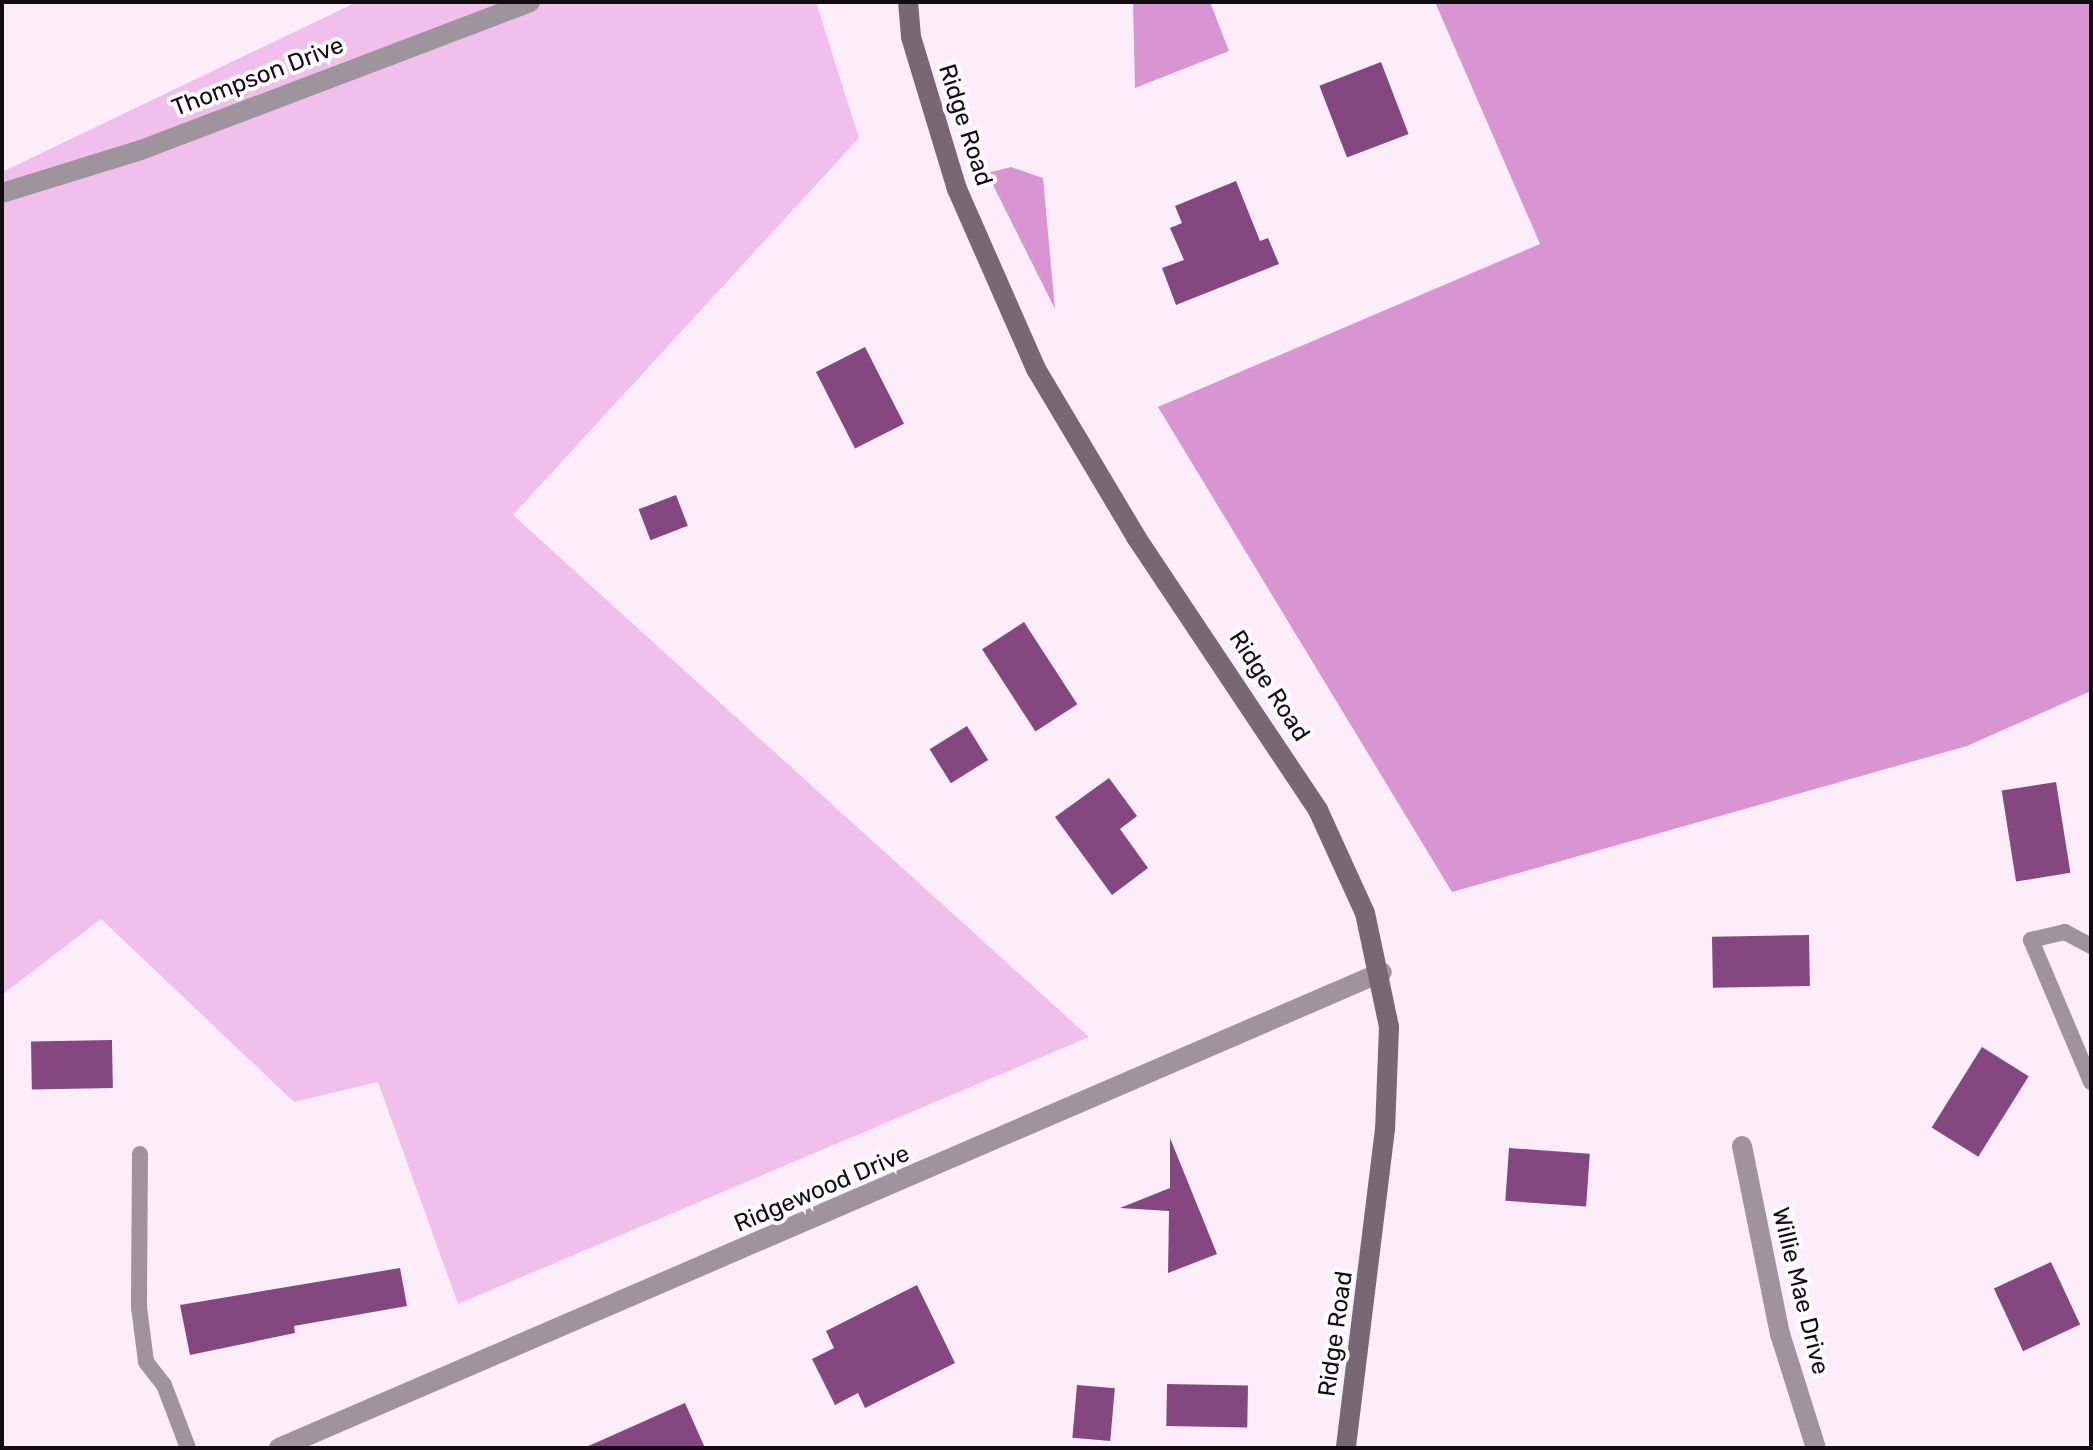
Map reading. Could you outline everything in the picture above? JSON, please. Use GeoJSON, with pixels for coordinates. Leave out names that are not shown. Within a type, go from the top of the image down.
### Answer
{"type":"FeatureCollection","features":[{"type":"Feature","properties":{"kind":"street","name":"Thompson Drive"},"geometry":{"type":"LineString","coordinates":[[2,193],[141,150],[530,2]]}},
{"type":"Feature","properties":{"kind":"street","name":"Ridge Road"},"geometry":{"type":"LineString","coordinates":[[908,2],[915,50],[957,189],[1036,369],[1136,537],[1318,810],[1365,913],[1382,972],[1389,1027],[1385,1129],[1346,1448]]}},
{"type":"Feature","properties":{"kind":"street","name":"Ridgewood Drive"},"geometry":{"type":"LineString","coordinates":[[279,1448],[1382,972]]}},
{"type":"Feature","properties":{"kind":"street","name":"Willie Mae Drive"},"geometry":{"type":"LineString","coordinates":[[1742,1146],[1780,1334],[1816,1448]]}},
{"type":"Feature","properties":{"kind":"lane"},"geometry":{"type":"LineString","coordinates":[[2090,1071],[2031,940],[2065,932],[2091,946]]}},
{"type":"Feature","properties":{"kind":"lane"},"geometry":{"type":"LineString","coordinates":[[140,1154],[139,1307],[146,1362],[164,1385],[188,1448]]}},
{"type":"Feature","properties":{"kind":"shaded area"},"geometry":{"type":"Polygon","coordinates":[[[357,2],[816,2],[859,138],[513,515],[1089,1037],[458,1304],[378,1082],[294,1102],[101,919],[2,995],[2,172],[357,2]]]}},
{"type":"Feature","properties":{"kind":"shaded area"},"geometry":{"type":"Polygon","coordinates":[[[1133,2],[1210,2],[1229,51],[1135,88],[1133,2]]]}},
{"type":"Feature","properties":{"kind":"shaded area"},"geometry":{"type":"Polygon","coordinates":[[[1435,2],[2091,2],[2091,691],[1967,746],[1452,892],[1158,407],[1540,244],[1435,2]]]}},
{"type":"Feature","properties":{"kind":"shaded area"},"geometry":{"type":"Polygon","coordinates":[[[1011,167],[1043,178],[1055,309],[987,173],[1011,167]]]}},
{"type":"Feature","properties":{"kind":"building"},"geometry":{"type":"Polygon","coordinates":[[[1381,62],[1409,134],[1347,158],[1319,86],[1381,62]]]}},
{"type":"Feature","properties":{"kind":"building"},"geometry":{"type":"Polygon","coordinates":[[[1236,181],[1260,241],[1268,238],[1279,264],[1176,305],[1162,268],[1184,260],[1170,228],[1182,223],[1175,206],[1236,181]]]}},
{"type":"Feature","properties":{"kind":"building"},"geometry":{"type":"Polygon","coordinates":[[[865,347],[904,424],[855,449],[816,372],[865,347]]]}},
{"type":"Feature","properties":{"kind":"building"},"geometry":{"type":"Polygon","coordinates":[[[676,495],[688,526],[650,540],[639,509],[676,495]]]}},
{"type":"Feature","properties":{"kind":"building"},"geometry":{"type":"Polygon","coordinates":[[[1024,622],[1077,704],[1035,731],[982,649],[1024,622]]]}},
{"type":"Feature","properties":{"kind":"building"},"geometry":{"type":"Polygon","coordinates":[[[967,726],[988,760],[951,783],[930,749],[967,726]]]}},
{"type":"Feature","properties":{"kind":"building"},"geometry":{"type":"Polygon","coordinates":[[[1109,778],[1137,816],[1120,829],[1148,868],[1112,895],[1055,817],[1109,778]]]}},
{"type":"Feature","properties":{"kind":"building"},"geometry":{"type":"Polygon","coordinates":[[[2056,782],[2070,873],[2016,881],[2002,791],[2056,782]]]}},
{"type":"Feature","properties":{"kind":"building"},"geometry":{"type":"Polygon","coordinates":[[[1809,935],[1810,986],[1713,988],[1712,937],[1809,935]]]}},
{"type":"Feature","properties":{"kind":"building"},"geometry":{"type":"Polygon","coordinates":[[[112,1040],[113,1088],[32,1089],[31,1041],[112,1040]]]}},
{"type":"Feature","properties":{"kind":"building"},"geometry":{"type":"Polygon","coordinates":[[[1982,1047],[2029,1076],[1978,1157],[1932,1128],[1982,1047]]]}},
{"type":"Feature","properties":{"kind":"building"},"geometry":{"type":"Polygon","coordinates":[[[1170,1138],[1217,1254],[1168,1273],[1169,1211],[1120,1208],[1170,1188],[1170,1138]]]}},
{"type":"Feature","properties":{"kind":"building"},"geometry":{"type":"Polygon","coordinates":[[[1509,1148],[1590,1154],[1586,1207],[1505,1201],[1509,1148]]]}},
{"type":"Feature","properties":{"kind":"building"},"geometry":{"type":"Polygon","coordinates":[[[2051,1262],[2080,1325],[2023,1351],[1994,1289],[2051,1262]]]}},
{"type":"Feature","properties":{"kind":"building"},"geometry":{"type":"Polygon","coordinates":[[[400,1268],[407,1306],[294,1326],[295,1333],[190,1355],[180,1305],[400,1268]]]}},
{"type":"Feature","properties":{"kind":"building"},"geometry":{"type":"Polygon","coordinates":[[[917,1285],[955,1363],[865,1408],[858,1393],[835,1405],[812,1359],[834,1348],[826,1331],[917,1285]]]}},
{"type":"Feature","properties":{"kind":"building"},"geometry":{"type":"Polygon","coordinates":[[[1167,1384],[1248,1385],[1247,1427],[1166,1426],[1167,1384]]]}},
{"type":"Feature","properties":{"kind":"building"},"geometry":{"type":"Polygon","coordinates":[[[1077,1385],[1115,1388],[1110,1441],[1072,1438],[1077,1385]]]}},
{"type":"Feature","properties":{"kind":"building"},"geometry":{"type":"Polygon","coordinates":[[[685,1403],[705,1448],[584,1448],[685,1403]]]}}]}
